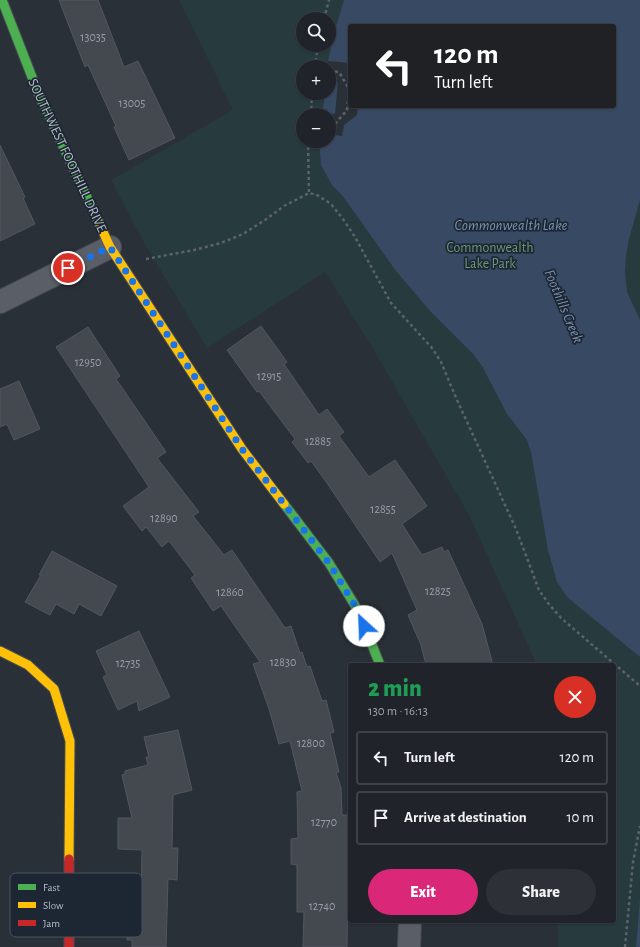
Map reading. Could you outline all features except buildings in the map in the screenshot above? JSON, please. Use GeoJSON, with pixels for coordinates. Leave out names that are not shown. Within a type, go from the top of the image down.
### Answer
{"type":"FeatureCollection","features":[{"type":"Feature","properties":{"kind":"street","name":"SOUTHWEST FOOTHILL DRIVE"},"geometry":{"type":"LineString","coordinates":[[2,0],[39,96],[110,247],[242,449],[329,563],[359,612],[379,663]]}},
{"type":"Feature","properties":{"kind":"street"},"geometry":{"type":"LineString","coordinates":[[0,302],[110,247]]}},
{"type":"Feature","properties":{"kind":"street"},"geometry":{"type":"LineString","coordinates":[[0,651],[28,665],[54,689],[70,740],[69,873]]}},
{"type":"Feature","properties":{"kind":"street"},"geometry":{"type":"LineString","coordinates":[[410,923],[410,947]]}},
{"type":"Feature","properties":{"kind":"street"},"geometry":{"type":"LineString","coordinates":[[69,937],[69,947]]}},
{"type":"Feature","properties":{"kind":"path"},"geometry":{"type":"LineString","coordinates":[[326,12],[329,0]]}},
{"type":"Feature","properties":{"kind":"path"},"geometry":{"type":"LineString","coordinates":[[336,72],[339,72],[348,87]]}},
{"type":"Feature","properties":{"kind":"path"},"geometry":{"type":"LineString","coordinates":[[336,122],[347,110],[348,100]]}},
{"type":"Feature","properties":{"kind":"path"},"geometry":{"type":"LineString","coordinates":[[308,148],[309,193]]}},
{"type":"Feature","properties":{"kind":"path"},"geometry":{"type":"LineString","coordinates":[[124,269],[149,258],[194,250],[221,243],[242,234],[284,206],[309,193],[317,195],[331,204],[355,237],[391,302],[432,348],[440,362],[516,528],[539,590],[548,603],[562,618],[614,663]]}},
{"type":"Feature","properties":{"kind":"path"},"geometry":{"type":"LineString","coordinates":[[616,665],[640,686]]}},
{"type":"Feature","properties":{"kind":"path"},"geometry":{"type":"LineString","coordinates":[[625,947],[633,862],[640,826]]}},
{"type":"Feature","properties":{"kind":"green space","name":"Commonwealth Lake Park"},"geometry":{"type":"Polygon","coordinates":[[[179,0],[640,0],[640,947],[558,947],[558,923],[616,923],[616,663],[536,663],[469,515],[372,347],[325,272],[207,348],[142,239],[111,180],[233,110],[179,0]]]}},
{"type":"Feature","properties":{"kind":"water","name":"Commonwealth Lake"},"geometry":{"type":"Polygon","coordinates":[[[344,0],[640,0],[640,200],[629,239],[625,272],[627,292],[640,320],[640,657],[567,597],[557,582],[548,550],[531,452],[527,440],[507,414],[482,366],[473,354],[431,312],[396,271],[342,195],[332,185],[321,165],[320,148],[336,148],[336,108],[323,108],[324,100],[336,100],[336,60],[328,60],[330,52],[336,52],[336,26],[344,0]]]}},
{"type":"Feature","properties":{"kind":"water"},"geometry":{"type":"Polygon","coordinates":[[[640,899],[640,947],[636,947],[640,899]]]}},
{"type":"Feature","properties":{"kind":"pier"},"geometry":{"type":"Polygon","coordinates":[[[336,62],[348,63],[348,108],[358,108],[357,115],[344,125],[342,136],[336,135],[336,108],[338,82],[336,82],[336,62]]]}},
{"type":"Feature","properties":{"kind":"traffic: fast"},"geometry":{"type":"LineString","coordinates":[[2,0],[39,95],[99,223]]}},
{"type":"Feature","properties":{"kind":"traffic: fast"},"geometry":{"type":"LineString","coordinates":[[284,504],[329,563],[359,612],[379,663]]}},
{"type":"Feature","properties":{"kind":"traffic: slow"},"geometry":{"type":"LineString","coordinates":[[99,223],[110,247],[242,449],[284,504]]}},
{"type":"Feature","properties":{"kind":"traffic: slow"},"geometry":{"type":"LineString","coordinates":[[0,651],[28,665],[54,689],[70,741],[69,859]]}},
{"type":"Feature","properties":{"kind":"traffic: jam"},"geometry":{"type":"LineString","coordinates":[[69,859],[69,873]]}},
{"type":"Feature","properties":{"kind":"traffic: jam"},"geometry":{"type":"LineString","coordinates":[[69,937],[69,947]]}},
{"type":"Feature","properties":{"kind":"route"},"geometry":{"type":"LineString","coordinates":[[68,268],[110,247],[242,449],[329,563],[359,612],[364,626]]}},
{"type":"Feature","properties":{"kind":"water label","name":"Foothills Creek"},"geometry":{"type":"Point","coordinates":[564,306]}}]}
